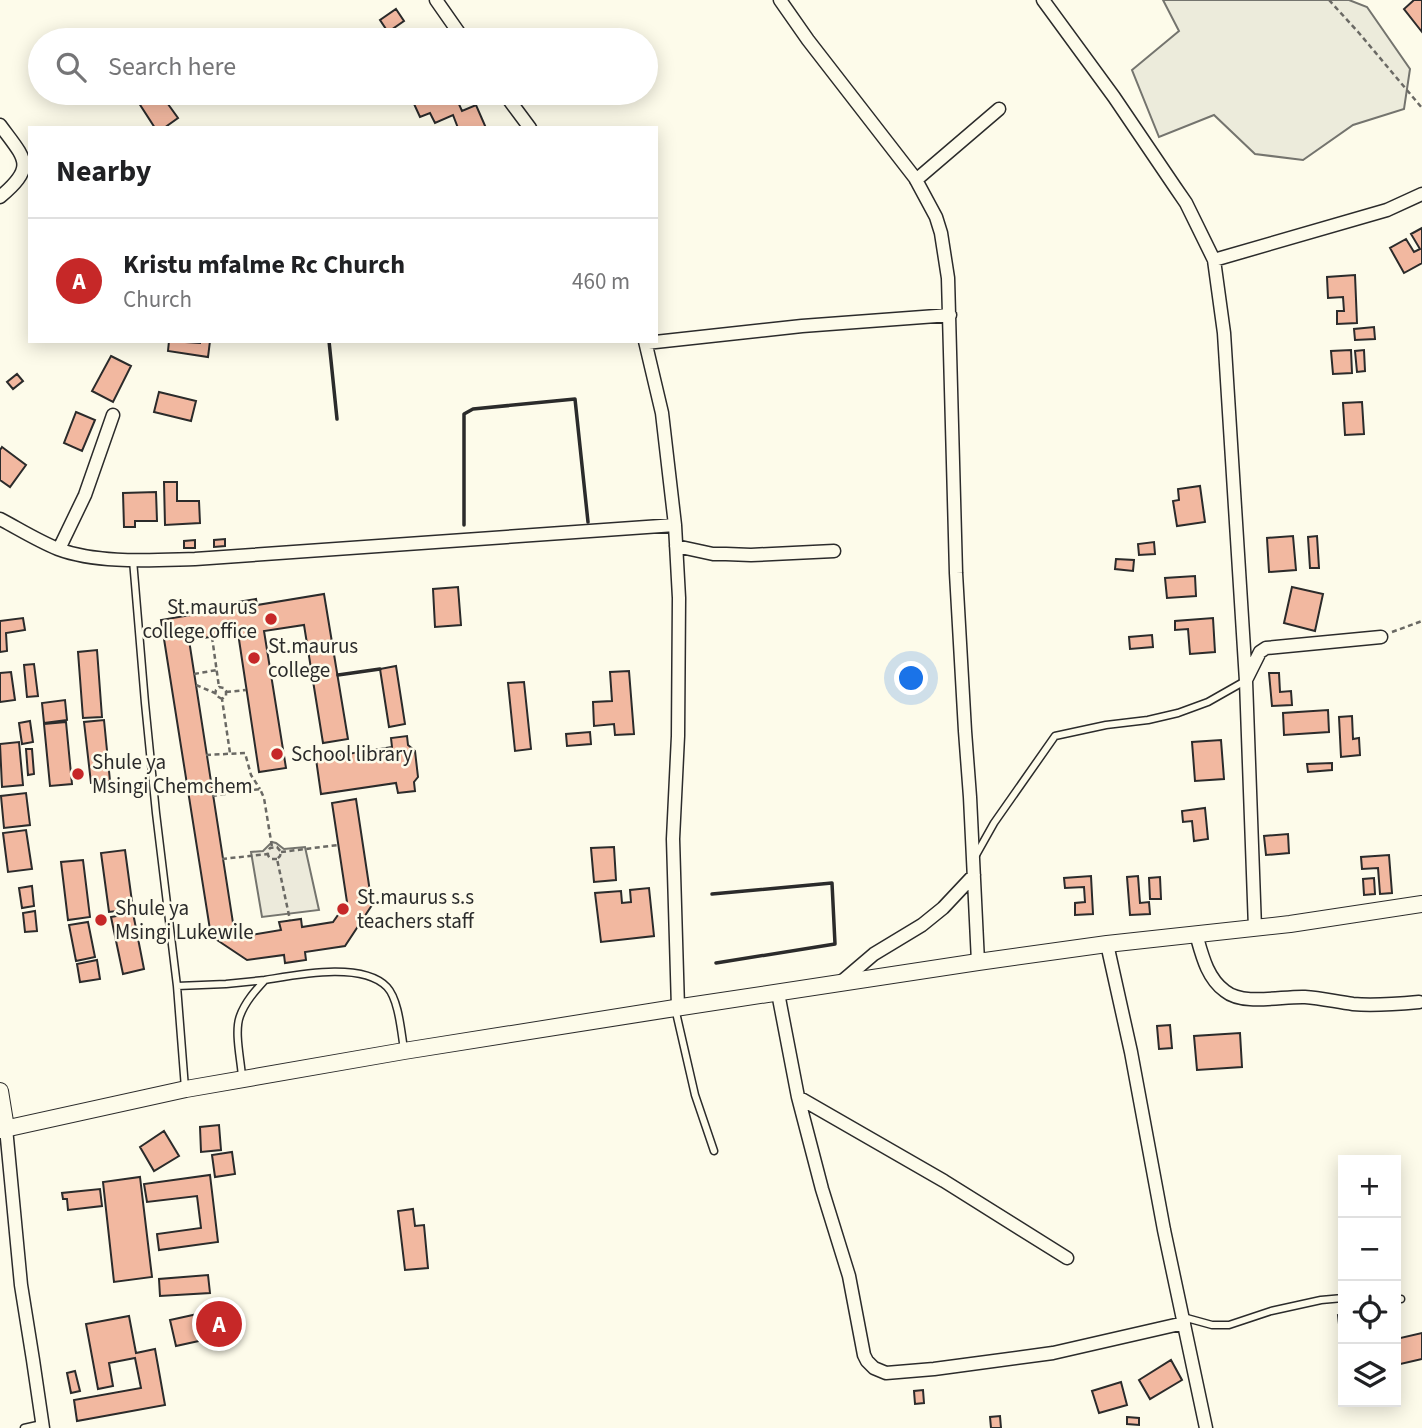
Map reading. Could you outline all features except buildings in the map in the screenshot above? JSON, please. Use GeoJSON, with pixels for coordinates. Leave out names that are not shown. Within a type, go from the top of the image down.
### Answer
{"type":"FeatureCollection","features":[{"type":"Feature","properties":{"kind":"street"},"geometry":{"type":"LineString","coordinates":[[436,0],[456,28]]}},
{"type":"Feature","properties":{"kind":"street"},"geometry":{"type":"LineString","coordinates":[[780,0],[916,180],[941,233],[950,315],[956,573],[978,962]]}},
{"type":"Feature","properties":{"kind":"street"},"geometry":{"type":"LineString","coordinates":[[1042,0],[1114,97],[1186,203],[1214,260],[1224,333],[1246,681],[1255,928]]}},
{"type":"Feature","properties":{"kind":"street"},"geometry":{"type":"LineString","coordinates":[[512,105],[528,126]]}},
{"type":"Feature","properties":{"kind":"street"},"geometry":{"type":"LineString","coordinates":[[916,180],[999,109]]}},
{"type":"Feature","properties":{"kind":"street"},"geometry":{"type":"LineString","coordinates":[[0,125],[17,148],[27,172],[0,197]]}},
{"type":"Feature","properties":{"kind":"street"},"geometry":{"type":"LineString","coordinates":[[1214,260],[1387,210],[1422,194]]}},
{"type":"Feature","properties":{"kind":"street"},"geometry":{"type":"LineString","coordinates":[[658,341],[950,315]]}},
{"type":"Feature","properties":{"kind":"street"},"geometry":{"type":"LineString","coordinates":[[646,343],[662,413],[675,526],[679,598],[678,723],[673,839],[676,1008]]}},
{"type":"Feature","properties":{"kind":"street"},"geometry":{"type":"LineString","coordinates":[[59,550],[85,495],[113,415]]}},
{"type":"Feature","properties":{"kind":"street"},"geometry":{"type":"LineString","coordinates":[[0,519],[59,550],[83,556],[133,560],[195,559],[675,526]]}},
{"type":"Feature","properties":{"kind":"street"},"geometry":{"type":"LineString","coordinates":[[676,546],[713,554],[834,551]]}},
{"type":"Feature","properties":{"kind":"street"},"geometry":{"type":"LineString","coordinates":[[1246,681],[1260,652],[1266,648],[1381,637]]}},
{"type":"Feature","properties":{"kind":"street"},"geometry":{"type":"LineString","coordinates":[[840,983],[874,954],[922,925],[943,908],[974,875]]}},
{"type":"Feature","properties":{"kind":"street"},"geometry":{"type":"LineString","coordinates":[[3,1129],[186,1089],[404,1051],[978,962],[1107,944],[1255,928],[1422,904]]}},
{"type":"Feature","properties":{"kind":"street"},"geometry":{"type":"LineString","coordinates":[[1196,934],[1203,960],[1214,979],[1226,992],[1240,999],[1303,997],[1379,1005],[1419,1002]]}},
{"type":"Feature","properties":{"kind":"street"},"geometry":{"type":"LineString","coordinates":[[1107,944],[1206,1428]]}},
{"type":"Feature","properties":{"kind":"street"},"geometry":{"type":"LineString","coordinates":[[778,993],[797,1097],[849,1276],[864,1355],[874,1368],[886,1373],[1042,1354],[1184,1320]]}},
{"type":"Feature","properties":{"kind":"street"},"geometry":{"type":"LineString","coordinates":[[0,1091],[21,1285],[42,1426]]}},
{"type":"Feature","properties":{"kind":"street"},"geometry":{"type":"LineString","coordinates":[[797,1097],[944,1181],[1067,1258]]}},
{"type":"Feature","properties":{"kind":"lane"},"geometry":{"type":"LineString","coordinates":[[133,560],[156,813],[177,986],[186,1089]]}},
{"type":"Feature","properties":{"kind":"lane"},"geometry":{"type":"LineString","coordinates":[[974,860],[994,823],[1055,736],[1178,713],[1208,702],[1246,681]]}},
{"type":"Feature","properties":{"kind":"lane"},"geometry":{"type":"LineString","coordinates":[[177,986],[226,984],[330,972],[354,972],[370,976],[386,986],[394,999],[404,1051]]}},
{"type":"Feature","properties":{"kind":"lane"},"geometry":{"type":"LineString","coordinates":[[243,1080],[239,1019],[246,1003],[265,980]]}},
{"type":"Feature","properties":{"kind":"lane"},"geometry":{"type":"LineString","coordinates":[[676,1008],[695,1095],[713,1151]]}},
{"type":"Feature","properties":{"kind":"lane"},"geometry":{"type":"LineString","coordinates":[[1184,1320],[1228,1325],[1271,1311],[1338,1298]]}},
{"type":"Feature","properties":{"kind":"lane"},"geometry":{"type":"LineString","coordinates":[[23,1428],[42,1426]]}},
{"type":"Feature","properties":{"kind":"path"},"geometry":{"type":"LineString","coordinates":[[1329,0],[1422,108]]}},
{"type":"Feature","properties":{"kind":"path"},"geometry":{"type":"LineString","coordinates":[[1381,637],[1422,621]]}},
{"type":"Feature","properties":{"kind":"path"},"geometry":{"type":"LineString","coordinates":[[212,637],[219,687],[215,693]]}},
{"type":"Feature","properties":{"kind":"path"},"geometry":{"type":"LineString","coordinates":[[194,674],[217,670]]}},
{"type":"Feature","properties":{"kind":"path"},"geometry":{"type":"LineString","coordinates":[[196,685],[222,699]]}},
{"type":"Feature","properties":{"kind":"path"},"geometry":{"type":"LineString","coordinates":[[219,687],[226,692]]}},
{"type":"Feature","properties":{"kind":"path"},"geometry":{"type":"LineString","coordinates":[[226,692],[246,690]]}},
{"type":"Feature","properties":{"kind":"path"},"geometry":{"type":"LineString","coordinates":[[226,692],[222,699],[230,753]]}},
{"type":"Feature","properties":{"kind":"path"},"geometry":{"type":"LineString","coordinates":[[206,755],[245,753],[251,775],[264,798],[272,847]]}},
{"type":"Feature","properties":{"kind":"path"},"geometry":{"type":"LineString","coordinates":[[212,796],[260,789]]}},
{"type":"Feature","properties":{"kind":"path"},"geometry":{"type":"LineString","coordinates":[[281,852],[338,845]]}},
{"type":"Feature","properties":{"kind":"path"},"geometry":{"type":"LineString","coordinates":[[272,847],[277,847],[281,852]]}},
{"type":"Feature","properties":{"kind":"path"},"geometry":{"type":"LineString","coordinates":[[272,847],[268,854],[271,859],[277,859]]}},
{"type":"Feature","properties":{"kind":"path"},"geometry":{"type":"LineString","coordinates":[[281,852],[277,859],[290,920]]}},
{"type":"Feature","properties":{"kind":"path"},"geometry":{"type":"LineString","coordinates":[[222,859],[268,854]]}},
{"type":"Feature","properties":{"kind":"shaded area"},"geometry":{"type":"Polygon","coordinates":[[[1163,0],[1349,0],[1367,7],[1410,69],[1404,109],[1353,125],[1303,160],[1255,154],[1214,115],[1159,137],[1132,70],[1179,31],[1163,0]]]}},
{"type":"Feature","properties":{"kind":"shaded area"},"geometry":{"type":"Polygon","coordinates":[[[272,842],[284,849],[305,847],[319,910],[262,917],[251,852],[263,851],[272,842]]]}},
{"type":"Feature","properties":{"kind":"wall"},"geometry":{"type":"LineString","coordinates":[[329,343],[337,419]]}},
{"type":"Feature","properties":{"kind":"wall"},"geometry":{"type":"LineString","coordinates":[[464,525],[464,414],[473,409],[575,399],[588,522]]}},
{"type":"Feature","properties":{"kind":"wall"},"geometry":{"type":"LineString","coordinates":[[338,675],[380,669]]}},
{"type":"Feature","properties":{"kind":"wall"},"geometry":{"type":"LineString","coordinates":[[712,894],[832,883],[835,944],[716,963]]}},
{"type":"Feature","properties":{"kind":"place","name":"St.maurus college office"},"geometry":{"type":"Point","coordinates":[271,619]}},
{"type":"Feature","properties":{"kind":"place","name":"St.maurus college"},"geometry":{"type":"Point","coordinates":[254,658]}},
{"type":"Feature","properties":{"kind":"place","name":"School library"},"geometry":{"type":"Point","coordinates":[277,754]}},
{"type":"Feature","properties":{"kind":"place","name":"Shule ya Msingi Chemchem"},"geometry":{"type":"Point","coordinates":[78,774]}},
{"type":"Feature","properties":{"kind":"place","name":"St.maurus s.s teachers staff"},"geometry":{"type":"Point","coordinates":[343,909]}},
{"type":"Feature","properties":{"kind":"place","name":"Shule ya Msingi Lukewile"},"geometry":{"type":"Point","coordinates":[101,920]}},
{"type":"Feature","properties":{"kind":"place","name":"Kristu mfalme Rc Church"},"geometry":{"type":"Point","coordinates":[219,1324]}}]}
